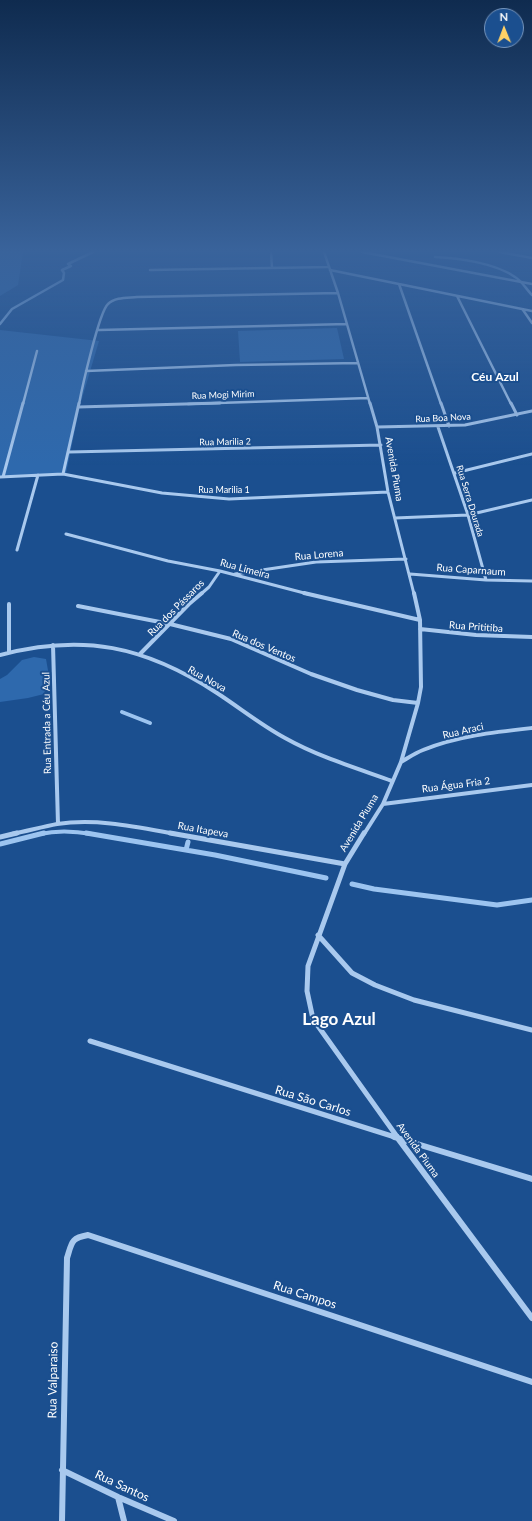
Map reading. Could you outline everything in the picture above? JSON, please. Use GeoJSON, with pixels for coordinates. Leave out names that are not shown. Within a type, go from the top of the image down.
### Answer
{"type":"FeatureCollection","features":[{"type":"Feature","properties":{"kind":"street"},"geometry":{"type":"LineString","coordinates":[[38,351],[1,477],[63,474],[86,371],[101,323]]}},
{"type":"Feature","properties":{"kind":"street"},"geometry":{"type":"LineString","coordinates":[[413,323],[449,426]]}},
{"type":"Feature","properties":{"kind":"street"},"geometry":{"type":"LineString","coordinates":[[471,323],[517,415]]}},
{"type":"Feature","properties":{"kind":"street"},"geometry":{"type":"LineString","coordinates":[[99,330],[347,324]]}},
{"type":"Feature","properties":{"kind":"street","name":"Avenida Piuma"},"geometry":{"type":"LineString","coordinates":[[347,324],[377,427],[388,492],[410,574],[420,620],[421,688],[401,762],[383,804],[345,864],[318,935],[308,966],[307,991],[314,1019],[398,1138],[532,1318]]}},
{"type":"Feature","properties":{"kind":"street"},"geometry":{"type":"LineString","coordinates":[[86,371],[236,364],[358,363]]}},
{"type":"Feature","properties":{"kind":"street","name":"Rua Mogi Mirim"},"geometry":{"type":"LineString","coordinates":[[78,406],[368,398]]}},
{"type":"Feature","properties":{"kind":"street","name":"Rua Boa Nova"},"geometry":{"type":"LineString","coordinates":[[377,427],[465,426],[532,411]]}},
{"type":"Feature","properties":{"kind":"street","name":"Rua Serra Dourada"},"geometry":{"type":"LineString","coordinates":[[438,427],[455,473],[486,580]]}},
{"type":"Feature","properties":{"kind":"street","name":"Rua Marilia 2"},"geometry":{"type":"LineString","coordinates":[[69,452],[381,445]]}},
{"type":"Feature","properties":{"kind":"street"},"geometry":{"type":"LineString","coordinates":[[455,473],[532,454]]}},
{"type":"Feature","properties":{"kind":"street","name":"Rua Marilia 1"},"geometry":{"type":"LineString","coordinates":[[63,474],[162,493],[203,498],[229,499],[388,492]]}},
{"type":"Feature","properties":{"kind":"street"},"geometry":{"type":"LineString","coordinates":[[17,550],[38,475]]}},
{"type":"Feature","properties":{"kind":"street"},"geometry":{"type":"LineString","coordinates":[[395,518],[468,515],[532,500]]}},
{"type":"Feature","properties":{"kind":"street","name":"Rua Limeira"},"geometry":{"type":"LineString","coordinates":[[66,534],[168,561],[233,574],[336,601],[420,620]]}},
{"type":"Feature","properties":{"kind":"street","name":"Rua Lorena"},"geometry":{"type":"LineString","coordinates":[[233,574],[316,562],[406,559]]}},
{"type":"Feature","properties":{"kind":"street","name":"Rua dos Pássaros"},"geometry":{"type":"LineString","coordinates":[[140,654],[189,604],[209,587],[220,571]]}},
{"type":"Feature","properties":{"kind":"street","name":"Rua Caparnaum"},"geometry":{"type":"LineString","coordinates":[[410,574],[486,580],[532,581]]}},
{"type":"Feature","properties":{"kind":"street"},"geometry":{"type":"LineString","coordinates":[[8,652],[9,604]]}},
{"type":"Feature","properties":{"kind":"street","name":"Rua dos Ventos"},"geometry":{"type":"LineString","coordinates":[[78,606],[170,624],[231,639],[311,674],[357,690],[393,700],[418,703]]}},
{"type":"Feature","properties":{"kind":"street","name":"Rua Prititiba"},"geometry":{"type":"LineString","coordinates":[[420,629],[441,633],[497,637],[532,637]]}},
{"type":"Feature","properties":{"kind":"street","name":"Rua Nova"},"geometry":{"type":"LineString","coordinates":[[0,655],[8,652],[53,645],[101,646],[140,654],[207,686],[284,738],[305,748],[392,781]]}},
{"type":"Feature","properties":{"kind":"street","name":"Rua Entrada a Céu Azul"},"geometry":{"type":"LineString","coordinates":[[53,645],[58,824]]}},
{"type":"Feature","properties":{"kind":"street","name":"Rua Araci"},"geometry":{"type":"LineString","coordinates":[[401,762],[425,749],[453,740],[488,733],[532,728]]}},
{"type":"Feature","properties":{"kind":"street","name":"Rua Água Fria 2"},"geometry":{"type":"LineString","coordinates":[[383,804],[532,785]]}},
{"type":"Feature","properties":{"kind":"street","name":"Rua Itapeva"},"geometry":{"type":"LineString","coordinates":[[0,837],[58,824],[87,822],[118,824],[345,864]]}},
{"type":"Feature","properties":{"kind":"street"},"geometry":{"type":"LineString","coordinates":[[318,935],[352,972],[375,985],[414,1000],[532,1030]]}},
{"type":"Feature","properties":{"kind":"street","name":"Rua São Carlos"},"geometry":{"type":"LineString","coordinates":[[90,1041],[532,1179]]}},
{"type":"Feature","properties":{"kind":"street","name":"Rua Campos"},"geometry":{"type":"LineString","coordinates":[[72,1241],[78,1237],[88,1235],[532,1382]]}},
{"type":"Feature","properties":{"kind":"street","name":"Rua Valparaiso"},"geometry":{"type":"LineString","coordinates":[[62,1521],[67,1258],[72,1241]]}},
{"type":"Feature","properties":{"kind":"street","name":"Rua Santos"},"geometry":{"type":"LineString","coordinates":[[62,1470],[118,1497],[174,1521]]}},
{"type":"Feature","properties":{"kind":"street"},"geometry":{"type":"LineString","coordinates":[[118,1497],[124,1521]]}},
{"type":"Feature","properties":{"kind":"shaded area"},"geometry":{"type":"Polygon","coordinates":[[[337,328],[344,359],[240,362],[238,331],[337,328]]]}},
{"type":"Feature","properties":{"kind":"shaded area"},"geometry":{"type":"Polygon","coordinates":[[[0,330],[99,341],[80,405],[66,473],[0,476],[0,330]]]}},
{"type":"Feature","properties":{"kind":"shaded area"},"geometry":{"type":"Polygon","coordinates":[[[34,657],[46,659],[49,676],[44,694],[0,702],[0,679],[7,675],[22,660],[34,657]]]}},
{"type":"Feature","properties":{"kind":"waterway"},"geometry":{"type":"LineString","coordinates":[[122,712],[150,723]]}},
{"type":"Feature","properties":{"kind":"waterway"},"geometry":{"type":"LineString","coordinates":[[40,834],[66,831],[91,834]]}},
{"type":"Feature","properties":{"kind":"waterway"},"geometry":{"type":"LineString","coordinates":[[40,834],[44,833]]}},
{"type":"Feature","properties":{"kind":"waterway"},"geometry":{"type":"LineString","coordinates":[[86,833],[91,834]]}},
{"type":"Feature","properties":{"kind":"waterway"},"geometry":{"type":"LineString","coordinates":[[0,844],[40,834]]}},
{"type":"Feature","properties":{"kind":"waterway"},"geometry":{"type":"LineString","coordinates":[[91,834],[215,855],[326,878]]}},
{"type":"Feature","properties":{"kind":"waterway"},"geometry":{"type":"LineString","coordinates":[[186,850],[188,842]]}},
{"type":"Feature","properties":{"kind":"waterway"},"geometry":{"type":"LineString","coordinates":[[352,884],[374,889],[497,905],[532,900]]}},
{"type":"Feature","properties":{"kind":"district","name":"Céu Azul"},"geometry":{"type":"Point","coordinates":[495,377]}},
{"type":"Feature","properties":{"kind":"district","name":"Lago Azul"},"geometry":{"type":"Point","coordinates":[339,1020]}}]}
